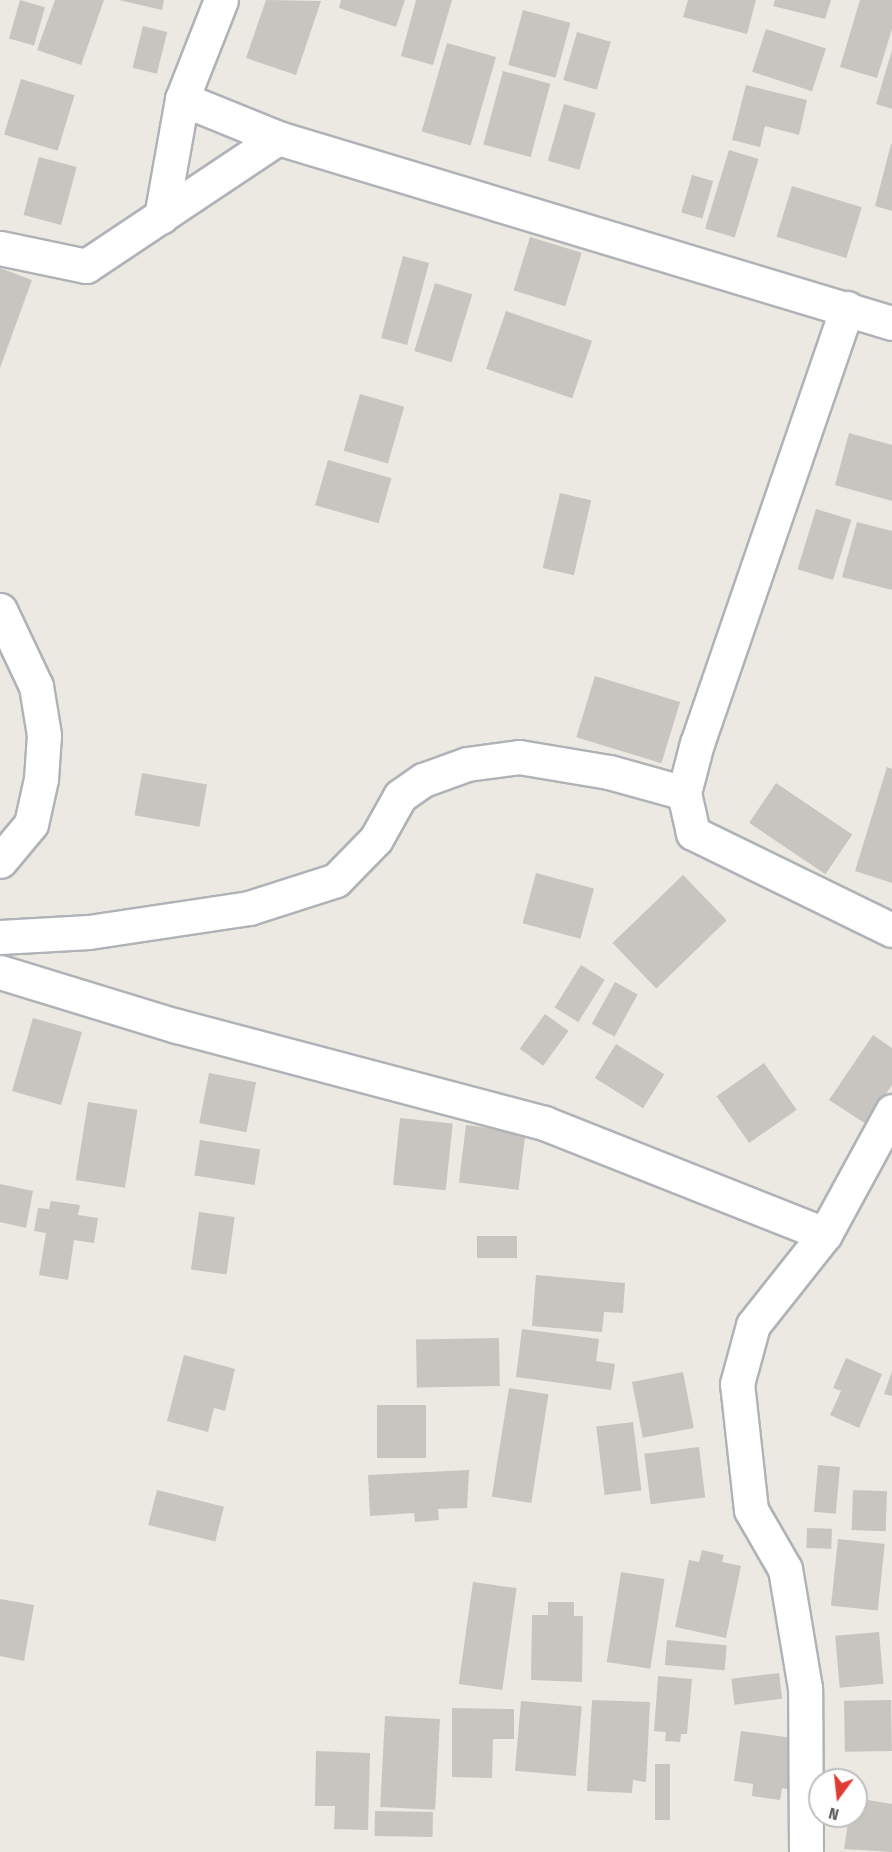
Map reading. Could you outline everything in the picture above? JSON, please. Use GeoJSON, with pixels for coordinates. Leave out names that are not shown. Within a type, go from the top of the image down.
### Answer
{"type":"FeatureCollection","features":[{"type":"Feature","properties":{"kind":"street"},"geometry":{"type":"LineString","coordinates":[[161,217],[182,99],[220,0]]}},
{"type":"Feature","properties":{"kind":"street"},"geometry":{"type":"LineString","coordinates":[[182,99],[278,138],[892,323]]}},
{"type":"Feature","properties":{"kind":"street"},"geometry":{"type":"LineString","coordinates":[[0,248],[86,266],[278,138]]}},
{"type":"Feature","properties":{"kind":"street"},"geometry":{"type":"LineString","coordinates":[[847,308],[697,743],[684,793],[693,833],[892,930]]}},
{"type":"Feature","properties":{"kind":"street"},"geometry":{"type":"LineString","coordinates":[[0,610],[36,686],[44,735],[41,779],[31,824],[0,861]]}},
{"type":"Feature","properties":{"kind":"street"},"geometry":{"type":"LineString","coordinates":[[0,937],[89,932],[249,908],[336,880],[376,839],[400,796],[423,780],[467,764],[519,757],[609,772],[684,793]]}},
{"type":"Feature","properties":{"kind":"street"},"geometry":{"type":"LineString","coordinates":[[0,972],[177,1026],[544,1122],[825,1234]]}},
{"type":"Feature","properties":{"kind":"street"},"geometry":{"type":"LineString","coordinates":[[806,1852],[805,1688],[785,1569],[751,1510],[737,1384],[753,1325],[825,1234],[882,1148],[892,1112]]}},
{"type":"Feature","properties":{"kind":"building"},"geometry":{"type":"Polygon","coordinates":[[[20,0],[45,7],[34,46],[9,38],[20,0]]]}},
{"type":"Feature","properties":{"kind":"building"},"geometry":{"type":"Polygon","coordinates":[[[55,0],[104,0],[81,65],[37,50],[55,0]]]}},
{"type":"Feature","properties":{"kind":"building"},"geometry":{"type":"Polygon","coordinates":[[[119,0],[164,0],[162,10],[119,0]]]}},
{"type":"Feature","properties":{"kind":"building"},"geometry":{"type":"Polygon","coordinates":[[[266,0],[321,1],[296,75],[246,58],[266,0]]]}},
{"type":"Feature","properties":{"kind":"building"},"geometry":{"type":"Polygon","coordinates":[[[341,0],[405,0],[396,27],[339,8],[341,0]]]}},
{"type":"Feature","properties":{"kind":"building"},"geometry":{"type":"Polygon","coordinates":[[[416,0],[452,0],[433,65],[401,56],[416,0]]]}},
{"type":"Feature","properties":{"kind":"building"},"geometry":{"type":"Polygon","coordinates":[[[688,0],[756,0],[747,34],[683,17],[688,0]]]}},
{"type":"Feature","properties":{"kind":"building"},"geometry":{"type":"Polygon","coordinates":[[[775,0],[831,0],[825,19],[773,6],[775,0]]]}},
{"type":"Feature","properties":{"kind":"building"},"geometry":{"type":"Polygon","coordinates":[[[860,0],[892,0],[892,29],[877,78],[840,67],[860,0]]]}},
{"type":"Feature","properties":{"kind":"building"},"geometry":{"type":"Polygon","coordinates":[[[523,10],[570,23],[556,78],[508,65],[523,10]]]}},
{"type":"Feature","properties":{"kind":"building"},"geometry":{"type":"Polygon","coordinates":[[[143,26],[167,32],[157,74],[133,68],[143,26]]]}},
{"type":"Feature","properties":{"kind":"building"},"geometry":{"type":"Polygon","coordinates":[[[766,29],[826,48],[812,91],[752,72],[766,29]]]}},
{"type":"Feature","properties":{"kind":"building"},"geometry":{"type":"Polygon","coordinates":[[[577,32],[611,42],[597,90],[563,80],[577,32]]]}},
{"type":"Feature","properties":{"kind":"building"},"geometry":{"type":"Polygon","coordinates":[[[447,43],[496,57],[471,145],[422,131],[447,43]]]}},
{"type":"Feature","properties":{"kind":"building"},"geometry":{"type":"Polygon","coordinates":[[[892,50],[892,109],[876,104],[892,50]]]}},
{"type":"Feature","properties":{"kind":"building"},"geometry":{"type":"Polygon","coordinates":[[[503,71],[550,84],[531,157],[483,144],[503,71]]]}},
{"type":"Feature","properties":{"kind":"building"},"geometry":{"type":"Polygon","coordinates":[[[21,79],[75,95],[58,151],[4,134],[21,79]]]}},
{"type":"Feature","properties":{"kind":"building"},"geometry":{"type":"Polygon","coordinates":[[[746,85],[807,100],[799,135],[765,126],[760,147],[732,140],[746,85]]]}},
{"type":"Feature","properties":{"kind":"building"},"geometry":{"type":"Polygon","coordinates":[[[564,104],[596,113],[579,170],[548,161],[564,104]]]}},
{"type":"Feature","properties":{"kind":"building"},"geometry":{"type":"Polygon","coordinates":[[[892,144],[892,211],[875,206],[892,144]]]}},
{"type":"Feature","properties":{"kind":"building"},"geometry":{"type":"Polygon","coordinates":[[[729,150],[759,159],[735,237],[705,228],[729,150]]]}},
{"type":"Feature","properties":{"kind":"building"},"geometry":{"type":"Polygon","coordinates":[[[39,157],[77,167],[61,225],[23,215],[39,157]]]}},
{"type":"Feature","properties":{"kind":"building"},"geometry":{"type":"Polygon","coordinates":[[[692,175],[713,181],[702,219],[681,212],[692,175]]]}},
{"type":"Feature","properties":{"kind":"building"},"geometry":{"type":"Polygon","coordinates":[[[792,186],[862,207],[846,258],[777,237],[792,186]]]}},
{"type":"Feature","properties":{"kind":"building"},"geometry":{"type":"Polygon","coordinates":[[[530,237],[582,253],[565,306],[514,291],[530,237]]]}},
{"type":"Feature","properties":{"kind":"building"},"geometry":{"type":"Polygon","coordinates":[[[403,256],[429,263],[407,345],[381,338],[403,256]]]}},
{"type":"Feature","properties":{"kind":"building"},"geometry":{"type":"Polygon","coordinates":[[[0,268],[32,280],[0,368],[0,268]]]}},
{"type":"Feature","properties":{"kind":"building"},"geometry":{"type":"Polygon","coordinates":[[[435,283],[472,294],[452,362],[414,351],[435,283]]]}},
{"type":"Feature","properties":{"kind":"building"},"geometry":{"type":"Polygon","coordinates":[[[506,311],[592,341],[572,398],[486,369],[506,311]]]}},
{"type":"Feature","properties":{"kind":"building"},"geometry":{"type":"Polygon","coordinates":[[[360,394],[404,407],[388,463],[344,451],[360,394]]]}},
{"type":"Feature","properties":{"kind":"building"},"geometry":{"type":"Polygon","coordinates":[[[849,433],[892,445],[892,501],[835,485],[849,433]]]}},
{"type":"Feature","properties":{"kind":"building"},"geometry":{"type":"Polygon","coordinates":[[[328,460],[391,478],[378,523],[315,505],[328,460]]]}},
{"type":"Feature","properties":{"kind":"building"},"geometry":{"type":"Polygon","coordinates":[[[560,493],[591,500],[574,575],[543,568],[560,493]]]}},
{"type":"Feature","properties":{"kind":"building"},"geometry":{"type":"Polygon","coordinates":[[[816,509],[851,520],[833,580],[798,569],[816,509]]]}},
{"type":"Feature","properties":{"kind":"building"},"geometry":{"type":"Polygon","coordinates":[[[857,522],[892,531],[892,590],[842,577],[857,522]]]}},
{"type":"Feature","properties":{"kind":"building"},"geometry":{"type":"Polygon","coordinates":[[[595,676],[680,702],[661,763],[576,737],[595,676]]]}},
{"type":"Feature","properties":{"kind":"building"},"geometry":{"type":"Polygon","coordinates":[[[887,767],[892,769],[892,883],[855,871],[887,767]]]}},
{"type":"Feature","properties":{"kind":"building"},"geometry":{"type":"Polygon","coordinates":[[[142,773],[207,784],[200,827],[135,815],[142,773]]]}},
{"type":"Feature","properties":{"kind":"building"},"geometry":{"type":"Polygon","coordinates":[[[776,783],[852,834],[825,874],[749,823],[776,783]]]}},
{"type":"Feature","properties":{"kind":"building"},"geometry":{"type":"Polygon","coordinates":[[[536,873],[594,889],[580,939],[523,923],[536,873]]]}},
{"type":"Feature","properties":{"kind":"building"},"geometry":{"type":"Polygon","coordinates":[[[683,875],[727,920],[656,988],[613,943],[683,875]]]}},
{"type":"Feature","properties":{"kind":"building"},"geometry":{"type":"Polygon","coordinates":[[[581,965],[605,980],[578,1022],[555,1007],[581,965]]]}},
{"type":"Feature","properties":{"kind":"building"},"geometry":{"type":"Polygon","coordinates":[[[615,982],[638,995],[614,1037],[592,1024],[615,982]]]}},
{"type":"Feature","properties":{"kind":"building"},"geometry":{"type":"Polygon","coordinates":[[[545,1014],[568,1031],[543,1066],[520,1049],[545,1014]]]}},
{"type":"Feature","properties":{"kind":"building"},"geometry":{"type":"Polygon","coordinates":[[[33,1018],[82,1032],[61,1105],[12,1091],[33,1018]]]}},
{"type":"Feature","properties":{"kind":"building"},"geometry":{"type":"Polygon","coordinates":[[[873,1035],[892,1048],[892,1085],[866,1124],[829,1100],[873,1035]]]}},
{"type":"Feature","properties":{"kind":"building"},"geometry":{"type":"Polygon","coordinates":[[[616,1044],[664,1074],[643,1108],[595,1078],[616,1044]]]}},
{"type":"Feature","properties":{"kind":"building"},"geometry":{"type":"Polygon","coordinates":[[[764,1063],[797,1110],[749,1143],[716,1096],[764,1063]]]}},
{"type":"Feature","properties":{"kind":"building"},"geometry":{"type":"Polygon","coordinates":[[[209,1073],[256,1082],[246,1132],[199,1123],[209,1073]]]}},
{"type":"Feature","properties":{"kind":"building"},"geometry":{"type":"Polygon","coordinates":[[[88,1102],[137,1110],[125,1188],[76,1180],[88,1102]]]}},
{"type":"Feature","properties":{"kind":"building"},"geometry":{"type":"Polygon","coordinates":[[[400,1118],[453,1124],[446,1190],[393,1185],[400,1118]]]}},
{"type":"Feature","properties":{"kind":"building"},"geometry":{"type":"Polygon","coordinates":[[[466,1125],[526,1132],[518,1190],[459,1183],[466,1125]]]}},
{"type":"Feature","properties":{"kind":"building"},"geometry":{"type":"Polygon","coordinates":[[[200,1140],[260,1150],[255,1185],[194,1176],[200,1140]]]}},
{"type":"Feature","properties":{"kind":"building"},"geometry":{"type":"Polygon","coordinates":[[[0,1184],[33,1191],[26,1228],[0,1222],[0,1184]]]}},
{"type":"Feature","properties":{"kind":"building"},"geometry":{"type":"Polygon","coordinates":[[[51,1201],[80,1205],[78,1215],[98,1218],[94,1243],[74,1240],[68,1280],[39,1275],[46,1233],[34,1231],[38,1208],[49,1209],[51,1201]]]}},
{"type":"Feature","properties":{"kind":"building"},"geometry":{"type":"Polygon","coordinates":[[[199,1212],[235,1217],[227,1274],[191,1269],[199,1212]]]}},
{"type":"Feature","properties":{"kind":"building"},"geometry":{"type":"Polygon","coordinates":[[[477,1236],[517,1236],[517,1258],[477,1258],[477,1236]]]}},
{"type":"Feature","properties":{"kind":"building"},"geometry":{"type":"Polygon","coordinates":[[[536,1275],[625,1283],[623,1313],[604,1312],[602,1332],[532,1326],[536,1275]]]}},
{"type":"Feature","properties":{"kind":"building"},"geometry":{"type":"Polygon","coordinates":[[[522,1329],[599,1339],[596,1361],[615,1364],[611,1390],[516,1377],[522,1329]]]}},
{"type":"Feature","properties":{"kind":"building"},"geometry":{"type":"Polygon","coordinates":[[[499,1338],[500,1386],[417,1387],[416,1339],[499,1338]]]}},
{"type":"Feature","properties":{"kind":"building"},"geometry":{"type":"Polygon","coordinates":[[[184,1355],[235,1369],[225,1411],[214,1408],[208,1432],[167,1421],[184,1355]]]}},
{"type":"Feature","properties":{"kind":"building"},"geometry":{"type":"Polygon","coordinates":[[[846,1358],[882,1374],[859,1428],[830,1415],[841,1391],[833,1388],[846,1358]]]}},
{"type":"Feature","properties":{"kind":"building"},"geometry":{"type":"Polygon","coordinates":[[[892,1371],[892,1396],[884,1394],[892,1371]]]}},
{"type":"Feature","properties":{"kind":"building"},"geometry":{"type":"Polygon","coordinates":[[[683,1372],[694,1428],[643,1438],[632,1382],[683,1372]]]}},
{"type":"Feature","properties":{"kind":"building"},"geometry":{"type":"Polygon","coordinates":[[[509,1388],[549,1394],[531,1503],[492,1497],[509,1388]]]}},
{"type":"Feature","properties":{"kind":"building"},"geometry":{"type":"Polygon","coordinates":[[[377,1405],[426,1405],[426,1458],[377,1458],[377,1405]]]}},
{"type":"Feature","properties":{"kind":"building"},"geometry":{"type":"Polygon","coordinates":[[[633,1422],[641,1490],[605,1495],[596,1427],[633,1422]]]}},
{"type":"Feature","properties":{"kind":"building"},"geometry":{"type":"Polygon","coordinates":[[[699,1447],[705,1498],[651,1504],[644,1454],[699,1447]]]}},
{"type":"Feature","properties":{"kind":"building"},"geometry":{"type":"Polygon","coordinates":[[[818,1465],[840,1467],[836,1514],[814,1512],[818,1465]]]}},
{"type":"Feature","properties":{"kind":"building"},"geometry":{"type":"Polygon","coordinates":[[[469,1470],[467,1508],[438,1509],[439,1520],[415,1522],[414,1513],[370,1516],[368,1475],[469,1470]]]}},
{"type":"Feature","properties":{"kind":"building"},"geometry":{"type":"Polygon","coordinates":[[[157,1490],[224,1507],[215,1542],[148,1525],[157,1490]]]}},
{"type":"Feature","properties":{"kind":"building"},"geometry":{"type":"Polygon","coordinates":[[[853,1490],[887,1491],[886,1531],[852,1530],[853,1490]]]}},
{"type":"Feature","properties":{"kind":"building"},"geometry":{"type":"Polygon","coordinates":[[[807,1528],[832,1529],[831,1549],[806,1548],[807,1528]]]}},
{"type":"Feature","properties":{"kind":"building"},"geometry":{"type":"Polygon","coordinates":[[[838,1539],[885,1544],[878,1611],[831,1606],[838,1539]]]}},
{"type":"Feature","properties":{"kind":"building"},"geometry":{"type":"Polygon","coordinates":[[[702,1550],[724,1555],[722,1562],[741,1566],[726,1638],[675,1627],[689,1560],[699,1562],[702,1550]]]}},
{"type":"Feature","properties":{"kind":"building"},"geometry":{"type":"Polygon","coordinates":[[[621,1572],[664,1579],[650,1669],[607,1662],[621,1572]]]}},
{"type":"Feature","properties":{"kind":"building"},"geometry":{"type":"Polygon","coordinates":[[[473,1582],[517,1588],[502,1690],[459,1684],[473,1582]]]}},
{"type":"Feature","properties":{"kind":"building"},"geometry":{"type":"Polygon","coordinates":[[[0,1599],[34,1605],[24,1661],[0,1656],[0,1599]]]}},
{"type":"Feature","properties":{"kind":"building"},"geometry":{"type":"Polygon","coordinates":[[[548,1602],[574,1602],[574,1616],[583,1616],[582,1682],[531,1680],[532,1615],[548,1615],[548,1602]]]}},
{"type":"Feature","properties":{"kind":"building"},"geometry":{"type":"Polygon","coordinates":[[[879,1632],[884,1684],[840,1688],[835,1636],[879,1632]]]}},
{"type":"Feature","properties":{"kind":"building"},"geometry":{"type":"Polygon","coordinates":[[[667,1640],[727,1645],[725,1670],[665,1665],[667,1640]]]}},
{"type":"Feature","properties":{"kind":"building"},"geometry":{"type":"Polygon","coordinates":[[[779,1673],[782,1699],[735,1705],[731,1679],[779,1673]]]}},
{"type":"Feature","properties":{"kind":"building"},"geometry":{"type":"Polygon","coordinates":[[[658,1676],[692,1679],[687,1734],[681,1734],[680,1742],[665,1741],[666,1732],[654,1731],[658,1676]]]}},
{"type":"Feature","properties":{"kind":"building"},"geometry":{"type":"Polygon","coordinates":[[[592,1700],[650,1702],[646,1782],[633,1780],[632,1793],[587,1791],[592,1700]]]}},
{"type":"Feature","properties":{"kind":"building"},"geometry":{"type":"Polygon","coordinates":[[[891,1700],[892,1751],[845,1752],[844,1701],[891,1700]]]}},
{"type":"Feature","properties":{"kind":"building"},"geometry":{"type":"Polygon","coordinates":[[[521,1701],[582,1706],[576,1776],[515,1771],[521,1701]]]}},
{"type":"Feature","properties":{"kind":"building"},"geometry":{"type":"Polygon","coordinates":[[[452,1708],[514,1709],[514,1739],[493,1739],[492,1778],[452,1777],[452,1708]]]}},
{"type":"Feature","properties":{"kind":"building"},"geometry":{"type":"Polygon","coordinates":[[[385,1716],[440,1719],[435,1810],[380,1807],[385,1716]]]}},
{"type":"Feature","properties":{"kind":"building"},"geometry":{"type":"Polygon","coordinates":[[[741,1731],[800,1739],[792,1790],[782,1788],[780,1800],[752,1796],[753,1784],[734,1781],[741,1731]]]}},
{"type":"Feature","properties":{"kind":"building"},"geometry":{"type":"Polygon","coordinates":[[[316,1751],[370,1753],[368,1830],[334,1829],[335,1806],[315,1806],[316,1751]]]}},
{"type":"Feature","properties":{"kind":"building"},"geometry":{"type":"Polygon","coordinates":[[[655,1764],[670,1764],[670,1820],[655,1820],[655,1764]]]}},
{"type":"Feature","properties":{"kind":"building"},"geometry":{"type":"Polygon","coordinates":[[[868,1800],[892,1804],[892,1852],[844,1849],[847,1828],[868,1828],[868,1800]]]}},
{"type":"Feature","properties":{"kind":"building"},"geometry":{"type":"Polygon","coordinates":[[[375,1811],[433,1812],[433,1837],[375,1836],[375,1811]]]}}]}
